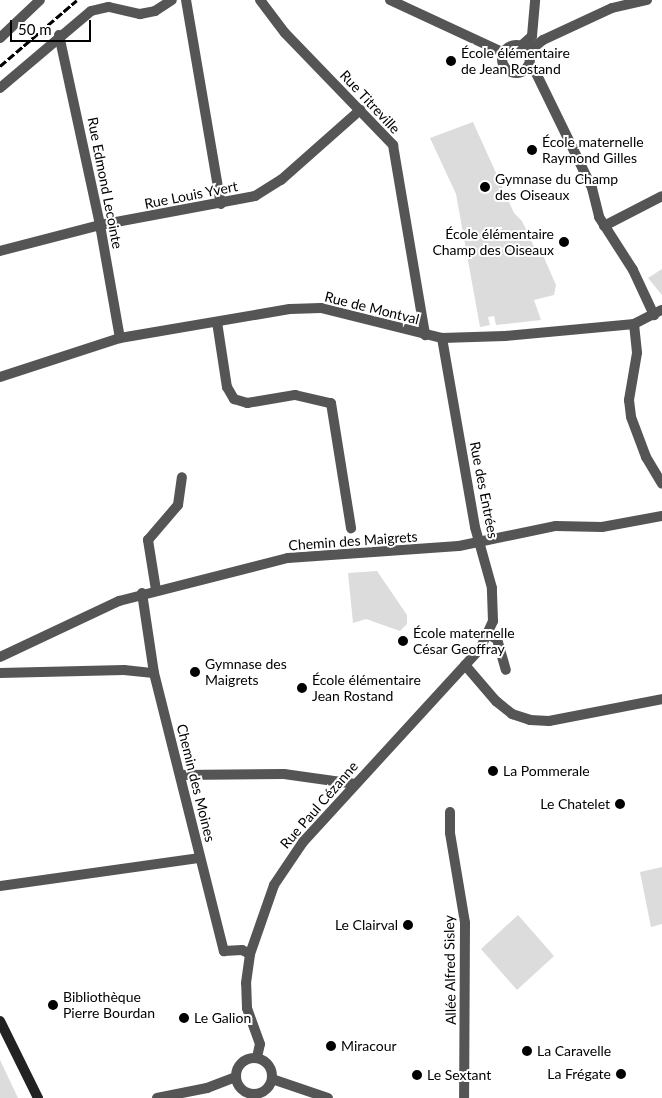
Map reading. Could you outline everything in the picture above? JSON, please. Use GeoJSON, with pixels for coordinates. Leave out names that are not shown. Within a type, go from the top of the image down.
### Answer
{"type":"FeatureCollection","features":[{"type":"Feature","properties":{"kind":"main road"},"geometry":{"type":"LineString","coordinates":[[0,1021],[38,1098]]}},
{"type":"Feature","properties":{"kind":"street"},"geometry":{"type":"LineString","coordinates":[[0,38],[40,0]]}},
{"type":"Feature","properties":{"kind":"street"},"geometry":{"type":"LineString","coordinates":[[0,88],[59,35],[98,8],[140,14],[160,9],[172,0]]}},
{"type":"Feature","properties":{"kind":"street"},"geometry":{"type":"LineString","coordinates":[[186,0],[221,204]]}},
{"type":"Feature","properties":{"kind":"street","name":"Rue Titreville"},"geometry":{"type":"LineString","coordinates":[[260,0],[285,32],[393,145],[425,335]]}},
{"type":"Feature","properties":{"kind":"street"},"geometry":{"type":"LineString","coordinates":[[390,0],[504,53]]}},
{"type":"Feature","properties":{"kind":"street"},"geometry":{"type":"LineString","coordinates":[[535,0],[532,36],[524,49],[528,67],[536,72],[584,172],[604,226],[659,313]]}},
{"type":"Feature","properties":{"kind":"street"},"geometry":{"type":"LineString","coordinates":[[528,67],[517,74],[508,71],[503,65],[504,53],[513,46],[524,49],[612,8],[647,0]]}},
{"type":"Feature","properties":{"kind":"street","name":"Rue Edmond Lecointe"},"geometry":{"type":"LineString","coordinates":[[59,35],[100,225],[120,338]]}},
{"type":"Feature","properties":{"kind":"street","name":"Rue Louis Yvert"},"geometry":{"type":"LineString","coordinates":[[0,251],[100,225],[221,204],[255,196],[279,181],[360,110]]}},
{"type":"Feature","properties":{"kind":"street"},"geometry":{"type":"LineString","coordinates":[[604,226],[662,196]]}},
{"type":"Feature","properties":{"kind":"street","name":"Rue de Montval"},"geometry":{"type":"LineString","coordinates":[[0,377],[120,338],[290,309],[321,308],[442,338],[634,324],[659,313]]}},
{"type":"Feature","properties":{"kind":"street"},"geometry":{"type":"LineString","coordinates":[[217,322],[227,387],[234,399],[246,403],[295,395],[331,403],[351,528]]}},
{"type":"Feature","properties":{"kind":"street"},"geometry":{"type":"LineString","coordinates":[[634,324],[637,353],[630,400],[631,417],[646,457],[662,484]]}},
{"type":"Feature","properties":{"kind":"street","name":"Rue des Entrées"},"geometry":{"type":"LineString","coordinates":[[442,338],[479,543],[494,606],[489,635]]}},
{"type":"Feature","properties":{"kind":"street"},"geometry":{"type":"LineString","coordinates":[[156,590],[148,540],[178,505],[182,477]]}},
{"type":"Feature","properties":{"kind":"street","name":"Chemin des Maigrets"},"geometry":{"type":"LineString","coordinates":[[0,658],[142,593],[288,558],[479,543],[556,526],[602,527],[662,516]]}},
{"type":"Feature","properties":{"kind":"street","name":"Chemin des Moines"},"geometry":{"type":"LineString","coordinates":[[142,593],[154,673],[224,951],[242,950],[250,954]]}},
{"type":"Feature","properties":{"kind":"street"},"geometry":{"type":"LineString","coordinates":[[489,635],[498,639],[506,670]]}},
{"type":"Feature","properties":{"kind":"street","name":"Rue Paul Cézanne"},"geometry":{"type":"LineString","coordinates":[[257,1057],[260,1044],[247,1008],[250,954],[264,908],[288,862],[355,784],[465,665],[489,635]]}},
{"type":"Feature","properties":{"kind":"street"},"geometry":{"type":"LineString","coordinates":[[465,665],[496,701],[512,714],[530,720],[549,721],[662,699]]}},
{"type":"Feature","properties":{"kind":"street"},"geometry":{"type":"LineString","coordinates":[[0,673],[124,670],[154,673]]}},
{"type":"Feature","properties":{"kind":"street"},"geometry":{"type":"LineString","coordinates":[[180,775],[284,774],[355,784]]}},
{"type":"Feature","properties":{"kind":"street","name":"Allée Alfred Sisley"},"geometry":{"type":"LineString","coordinates":[[450,812],[450,833],[465,923],[464,1098]]}},
{"type":"Feature","properties":{"kind":"street"},"geometry":{"type":"LineString","coordinates":[[0,886],[200,858]]}},
{"type":"Feature","properties":{"kind":"street"},"geometry":{"type":"LineString","coordinates":[[157,1098],[207,1088],[236,1077],[242,1062],[257,1057],[270,1065],[272,1079],[268,1088],[261,1096],[244,1091],[236,1077]]}},
{"type":"Feature","properties":{"kind":"street"},"geometry":{"type":"LineString","coordinates":[[272,1079],[328,1098]]}},
{"type":"Feature","properties":{"kind":"shaded area"},"geometry":{"type":"Polygon","coordinates":[[[473,122],[514,213],[522,221],[538,255],[542,253],[556,285],[554,295],[534,300],[541,320],[496,325],[494,316],[488,317],[490,325],[480,327],[456,194],[430,138],[473,122]]]}},
{"type":"Feature","properties":{"kind":"shaded area"},"geometry":{"type":"Polygon","coordinates":[[[662,269],[662,295],[648,278],[662,269]]]}},
{"type":"Feature","properties":{"kind":"shaded area"},"geometry":{"type":"Polygon","coordinates":[[[377,571],[407,615],[407,624],[400,631],[366,619],[353,623],[348,573],[377,571]]]}},
{"type":"Feature","properties":{"kind":"shaded area"},"geometry":{"type":"Polygon","coordinates":[[[662,867],[662,924],[651,927],[640,872],[662,867]]]}},
{"type":"Feature","properties":{"kind":"shaded area"},"geometry":{"type":"Polygon","coordinates":[[[518,915],[554,956],[517,990],[481,949],[518,915]]]}},
{"type":"Feature","properties":{"kind":"shaded area"},"geometry":{"type":"Polygon","coordinates":[[[0,1060],[18,1098],[0,1098],[0,1060]]]}},
{"type":"Feature","properties":{"kind":"railway"},"geometry":{"type":"LineString","coordinates":[[0,66],[77,0]]}},
{"type":"Feature","properties":{"kind":"place","name":"École élémentaire de Jean Rostand"},"geometry":{"type":"Point","coordinates":[451,61]}},
{"type":"Feature","properties":{"kind":"place","name":"École maternelle Raymond Gilles"},"geometry":{"type":"Point","coordinates":[532,150]}},
{"type":"Feature","properties":{"kind":"place","name":"Gymnase du Champ des Oiseaux"},"geometry":{"type":"Point","coordinates":[485,187]}},
{"type":"Feature","properties":{"kind":"place","name":"École élémentaire Champ des Oiseaux"},"geometry":{"type":"Point","coordinates":[564,242]}},
{"type":"Feature","properties":{"kind":"place","name":"École maternelle César Geoffray"},"geometry":{"type":"Point","coordinates":[403,641]}},
{"type":"Feature","properties":{"kind":"place","name":"Gymnase des Maigrets"},"geometry":{"type":"Point","coordinates":[195,672]}},
{"type":"Feature","properties":{"kind":"place","name":"École élémentaire Jean Rostand"},"geometry":{"type":"Point","coordinates":[302,688]}},
{"type":"Feature","properties":{"kind":"place","name":"La Pommerale"},"geometry":{"type":"Point","coordinates":[493,771]}},
{"type":"Feature","properties":{"kind":"place","name":"Le Chatelet"},"geometry":{"type":"Point","coordinates":[620,804]}},
{"type":"Feature","properties":{"kind":"place","name":"Le Clairval"},"geometry":{"type":"Point","coordinates":[408,925]}},
{"type":"Feature","properties":{"kind":"place","name":"Bibliothèque Pierre Bourdan"},"geometry":{"type":"Point","coordinates":[53,1005]}},
{"type":"Feature","properties":{"kind":"place","name":"Le Galion"},"geometry":{"type":"Point","coordinates":[184,1018]}},
{"type":"Feature","properties":{"kind":"place","name":"Miracour"},"geometry":{"type":"Point","coordinates":[331,1046]}},
{"type":"Feature","properties":{"kind":"place","name":"La Caravelle"},"geometry":{"type":"Point","coordinates":[527,1051]}},
{"type":"Feature","properties":{"kind":"place","name":"La Frégate"},"geometry":{"type":"Point","coordinates":[621,1074]}},
{"type":"Feature","properties":{"kind":"place","name":"Le Sextant"},"geometry":{"type":"Point","coordinates":[417,1075]}}]}
